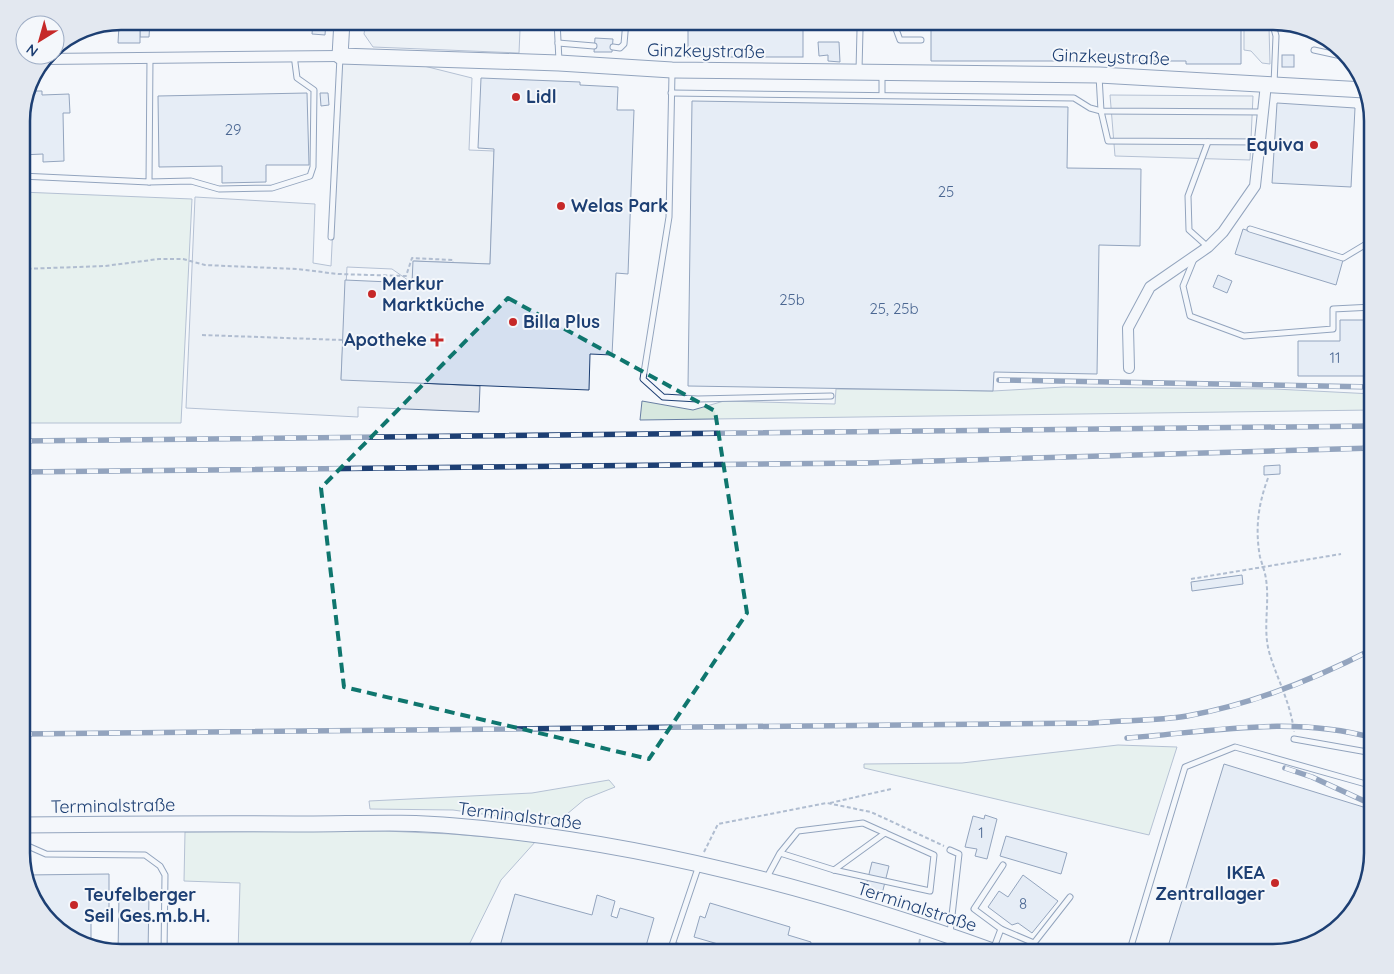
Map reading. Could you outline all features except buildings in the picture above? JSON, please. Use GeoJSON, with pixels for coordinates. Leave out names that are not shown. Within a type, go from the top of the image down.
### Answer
{"type":"FeatureCollection","features":[{"type":"Feature","properties":{"kind":"street"},"geometry":{"type":"LineString","coordinates":[[340,56],[341,30]]}},
{"type":"Feature","properties":{"kind":"street","name":"Ginzkeystraße"},"geometry":{"type":"LineString","coordinates":[[65,59],[340,56],[559,63],[672,70],[1099,75],[1358,90]]}},
{"type":"Feature","properties":{"kind":"street"},"geometry":{"type":"LineString","coordinates":[[1129,368],[1128,328],[1150,287],[1170,272],[1194,259],[1208,247],[1223,232],[1255,186],[1264,112],[1270,84]]}},
{"type":"Feature","properties":{"kind":"street","name":"Terminalstraße"},"geometry":{"type":"LineString","coordinates":[[30,825],[452,825],[502,830],[603,846],[699,865],[764,881],[973,944]]}},
{"type":"Feature","properties":{"kind":"lane"},"geometry":{"type":"LineString","coordinates":[[557,30],[559,63]]}},
{"type":"Feature","properties":{"kind":"lane"},"geometry":{"type":"LineString","coordinates":[[612,48],[620,48],[624,44],[625,30]]}},
{"type":"Feature","properties":{"kind":"lane"},"geometry":{"type":"LineString","coordinates":[[859,72],[860,30]]}},
{"type":"Feature","properties":{"kind":"lane"},"geometry":{"type":"LineString","coordinates":[[896,30],[900,40],[921,40]]}},
{"type":"Feature","properties":{"kind":"lane"},"geometry":{"type":"LineString","coordinates":[[1270,84],[1276,36],[1274,30]]}},
{"type":"Feature","properties":{"kind":"lane"},"geometry":{"type":"LineString","coordinates":[[558,43],[594,46]]}},
{"type":"Feature","properties":{"kind":"lane"},"geometry":{"type":"LineString","coordinates":[[1314,50],[1335,55]]}},
{"type":"Feature","properties":{"kind":"lane"},"geometry":{"type":"LineString","coordinates":[[30,176],[149,182],[191,181],[219,188],[272,188],[310,176],[313,167],[314,90],[297,78],[294,55]]}},
{"type":"Feature","properties":{"kind":"lane"},"geometry":{"type":"LineString","coordinates":[[331,237],[340,56]]}},
{"type":"Feature","properties":{"kind":"lane"},"geometry":{"type":"LineString","coordinates":[[149,182],[150,58]]}},
{"type":"Feature","properties":{"kind":"lane"},"geometry":{"type":"LineString","coordinates":[[672,70],[669,217],[644,379],[663,397],[698,399],[831,396]]}},
{"type":"Feature","properties":{"kind":"lane"},"geometry":{"type":"LineString","coordinates":[[882,95],[883,72]]}},
{"type":"Feature","properties":{"kind":"lane"},"geometry":{"type":"LineString","coordinates":[[1099,75],[1101,111],[1108,141],[1260,142]]}},
{"type":"Feature","properties":{"kind":"lane"},"geometry":{"type":"LineString","coordinates":[[671,93],[1074,98],[1090,108],[1101,111],[1264,112]]}},
{"type":"Feature","properties":{"kind":"lane"},"geometry":{"type":"LineString","coordinates":[[1208,142],[1188,196],[1189,230],[1208,247]]}},
{"type":"Feature","properties":{"kind":"lane"},"geometry":{"type":"LineString","coordinates":[[1250,229],[1343,258],[1364,245]]}},
{"type":"Feature","properties":{"kind":"lane"},"geometry":{"type":"LineString","coordinates":[[1194,259],[1183,286],[1190,316],[1244,336],[1333,329],[1333,309],[1364,307]]}},
{"type":"Feature","properties":{"kind":"lane"},"geometry":{"type":"LineString","coordinates":[[1294,739],[1364,751]]}},
{"type":"Feature","properties":{"kind":"lane"},"geometry":{"type":"LineString","coordinates":[[1132,944],[1185,767],[1236,747],[1364,783]]}},
{"type":"Feature","properties":{"kind":"lane"},"geometry":{"type":"LineString","coordinates":[[764,881],[780,853],[798,831],[862,823],[934,855],[930,892],[834,870],[780,853]]}},
{"type":"Feature","properties":{"kind":"lane"},"geometry":{"type":"LineString","coordinates":[[834,870],[885,833]]}},
{"type":"Feature","properties":{"kind":"lane"},"geometry":{"type":"LineString","coordinates":[[30,847],[46,854],[146,855],[160,866],[165,875],[164,944]]}},
{"type":"Feature","properties":{"kind":"lane"},"geometry":{"type":"LineString","coordinates":[[950,850],[959,854],[950,936]]}},
{"type":"Feature","properties":{"kind":"lane"},"geometry":{"type":"LineString","coordinates":[[672,944],[699,865]]}},
{"type":"Feature","properties":{"kind":"lane"},"geometry":{"type":"LineString","coordinates":[[1003,865],[974,909],[1001,929],[1034,943],[1070,897]]}},
{"type":"Feature","properties":{"kind":"lane"},"geometry":{"type":"LineString","coordinates":[[998,944],[1001,929]]}},
{"type":"Feature","properties":{"kind":"path"},"geometry":{"type":"LineString","coordinates":[[30,269],[105,266],[159,259],[184,258],[206,265],[297,269],[338,274],[406,276],[412,258],[453,260],[453,262]]}},
{"type":"Feature","properties":{"kind":"path"},"geometry":{"type":"LineString","coordinates":[[202,335],[342,340]]}},
{"type":"Feature","properties":{"kind":"path"},"geometry":{"type":"LineString","coordinates":[[1268,478],[1259,501],[1257,515],[1262,566],[1266,578],[1266,634],[1270,655],[1290,712],[1294,739]]}},
{"type":"Feature","properties":{"kind":"path"},"geometry":{"type":"LineString","coordinates":[[1191,579],[1341,554]]}},
{"type":"Feature","properties":{"kind":"path"},"geometry":{"type":"LineString","coordinates":[[827,803],[891,789]]}},
{"type":"Feature","properties":{"kind":"path"},"geometry":{"type":"LineString","coordinates":[[919,944],[921,927]]}},
{"type":"Feature","properties":{"kind":"highlighted area"},"geometry":{"type":"Polygon","coordinates":[[[508,298],[715,411],[747,613],[649,759],[344,687],[321,488],[508,298]]]}},
{"type":"Feature","properties":{"kind":"shaded area"},"geometry":{"type":"Polygon","coordinates":[[[365,30],[520,30],[519,53],[373,47],[364,34],[365,30]]]}},
{"type":"Feature","properties":{"kind":"shaded area"},"geometry":{"type":"Polygon","coordinates":[[[1244,30],[1269,30],[1270,64],[1262,63],[1251,51],[1244,50],[1244,30]]]}},
{"type":"Feature","properties":{"kind":"shaded area"},"geometry":{"type":"Polygon","coordinates":[[[341,61],[420,65],[472,78],[469,150],[494,151],[490,264],[414,261],[412,283],[392,269],[347,267],[341,379],[480,386],[479,412],[358,407],[358,417],[186,408],[195,197],[315,204],[313,263],[331,266],[341,61]]]}},
{"type":"Feature","properties":{"kind":"shaded area"},"geometry":{"type":"Polygon","coordinates":[[[1110,95],[1253,96],[1250,160],[1115,156],[1110,95]]]}},
{"type":"Feature","properties":{"kind":"shaded area"},"geometry":{"type":"Polygon","coordinates":[[[30,192],[192,199],[181,423],[30,423],[30,192]]]}},
{"type":"Feature","properties":{"kind":"shaded area"},"geometry":{"type":"Polygon","coordinates":[[[1064,387],[1275,389],[1364,394],[1364,410],[640,420],[642,401],[693,410],[724,401],[835,404],[836,389],[993,391],[1064,387]]]}},
{"type":"Feature","properties":{"kind":"shaded area"},"geometry":{"type":"Polygon","coordinates":[[[1118,745],[1177,747],[1149,835],[864,768],[864,764],[962,763],[1118,745]]]}},
{"type":"Feature","properties":{"kind":"shaded area"},"geometry":{"type":"Polygon","coordinates":[[[609,780],[615,787],[585,799],[555,824],[453,810],[370,809],[369,801],[532,793],[609,780]]]}},
{"type":"Feature","properties":{"kind":"shaded area"},"geometry":{"type":"Polygon","coordinates":[[[385,831],[536,841],[501,880],[469,944],[238,944],[240,883],[184,881],[185,832],[385,831]]]}},
{"type":"Feature","properties":{"kind":"railway"},"geometry":{"type":"LineString","coordinates":[[999,380],[1364,387]]}},
{"type":"Feature","properties":{"kind":"railway"},"geometry":{"type":"LineString","coordinates":[[30,441],[1364,426]]}},
{"type":"Feature","properties":{"kind":"railway"},"geometry":{"type":"LineString","coordinates":[[30,472],[865,463],[1364,448]]}},
{"type":"Feature","properties":{"kind":"railway"},"geometry":{"type":"LineString","coordinates":[[30,734],[1092,723],[1151,720],[1187,716],[1259,698],[1305,681],[1364,653]]}},
{"type":"Feature","properties":{"kind":"railway"},"geometry":{"type":"LineString","coordinates":[[1127,738],[1220,729],[1281,726],[1312,727],[1364,736]]}},
{"type":"Feature","properties":{"kind":"railway"},"geometry":{"type":"LineString","coordinates":[[1285,768],[1312,777],[1364,801]]}},
{"type":"Feature","properties":{"kind":"place","name":"Lidl"},"geometry":{"type":"Point","coordinates":[516,97]}},
{"type":"Feature","properties":{"kind":"place","name":"Equiva"},"geometry":{"type":"Point","coordinates":[1314,145]}},
{"type":"Feature","properties":{"kind":"place","name":"Welas Park"},"geometry":{"type":"Point","coordinates":[561,206]}},
{"type":"Feature","properties":{"kind":"place","name":"Merkur Marktküche"},"geometry":{"type":"Point","coordinates":[372,294]}},
{"type":"Feature","properties":{"kind":"place","name":"Billa Plus"},"geometry":{"type":"Point","coordinates":[513,322]}},
{"type":"Feature","properties":{"kind":"place","name":"Apotheke"},"geometry":{"type":"Point","coordinates":[437,340]}},
{"type":"Feature","properties":{"kind":"place","name":"IKEA Zentrallager"},"geometry":{"type":"Point","coordinates":[1275,883]}},
{"type":"Feature","properties":{"kind":"place","name":"Teufelberger Seil Ges.m.b.H."},"geometry":{"type":"Point","coordinates":[74,905]}}]}
